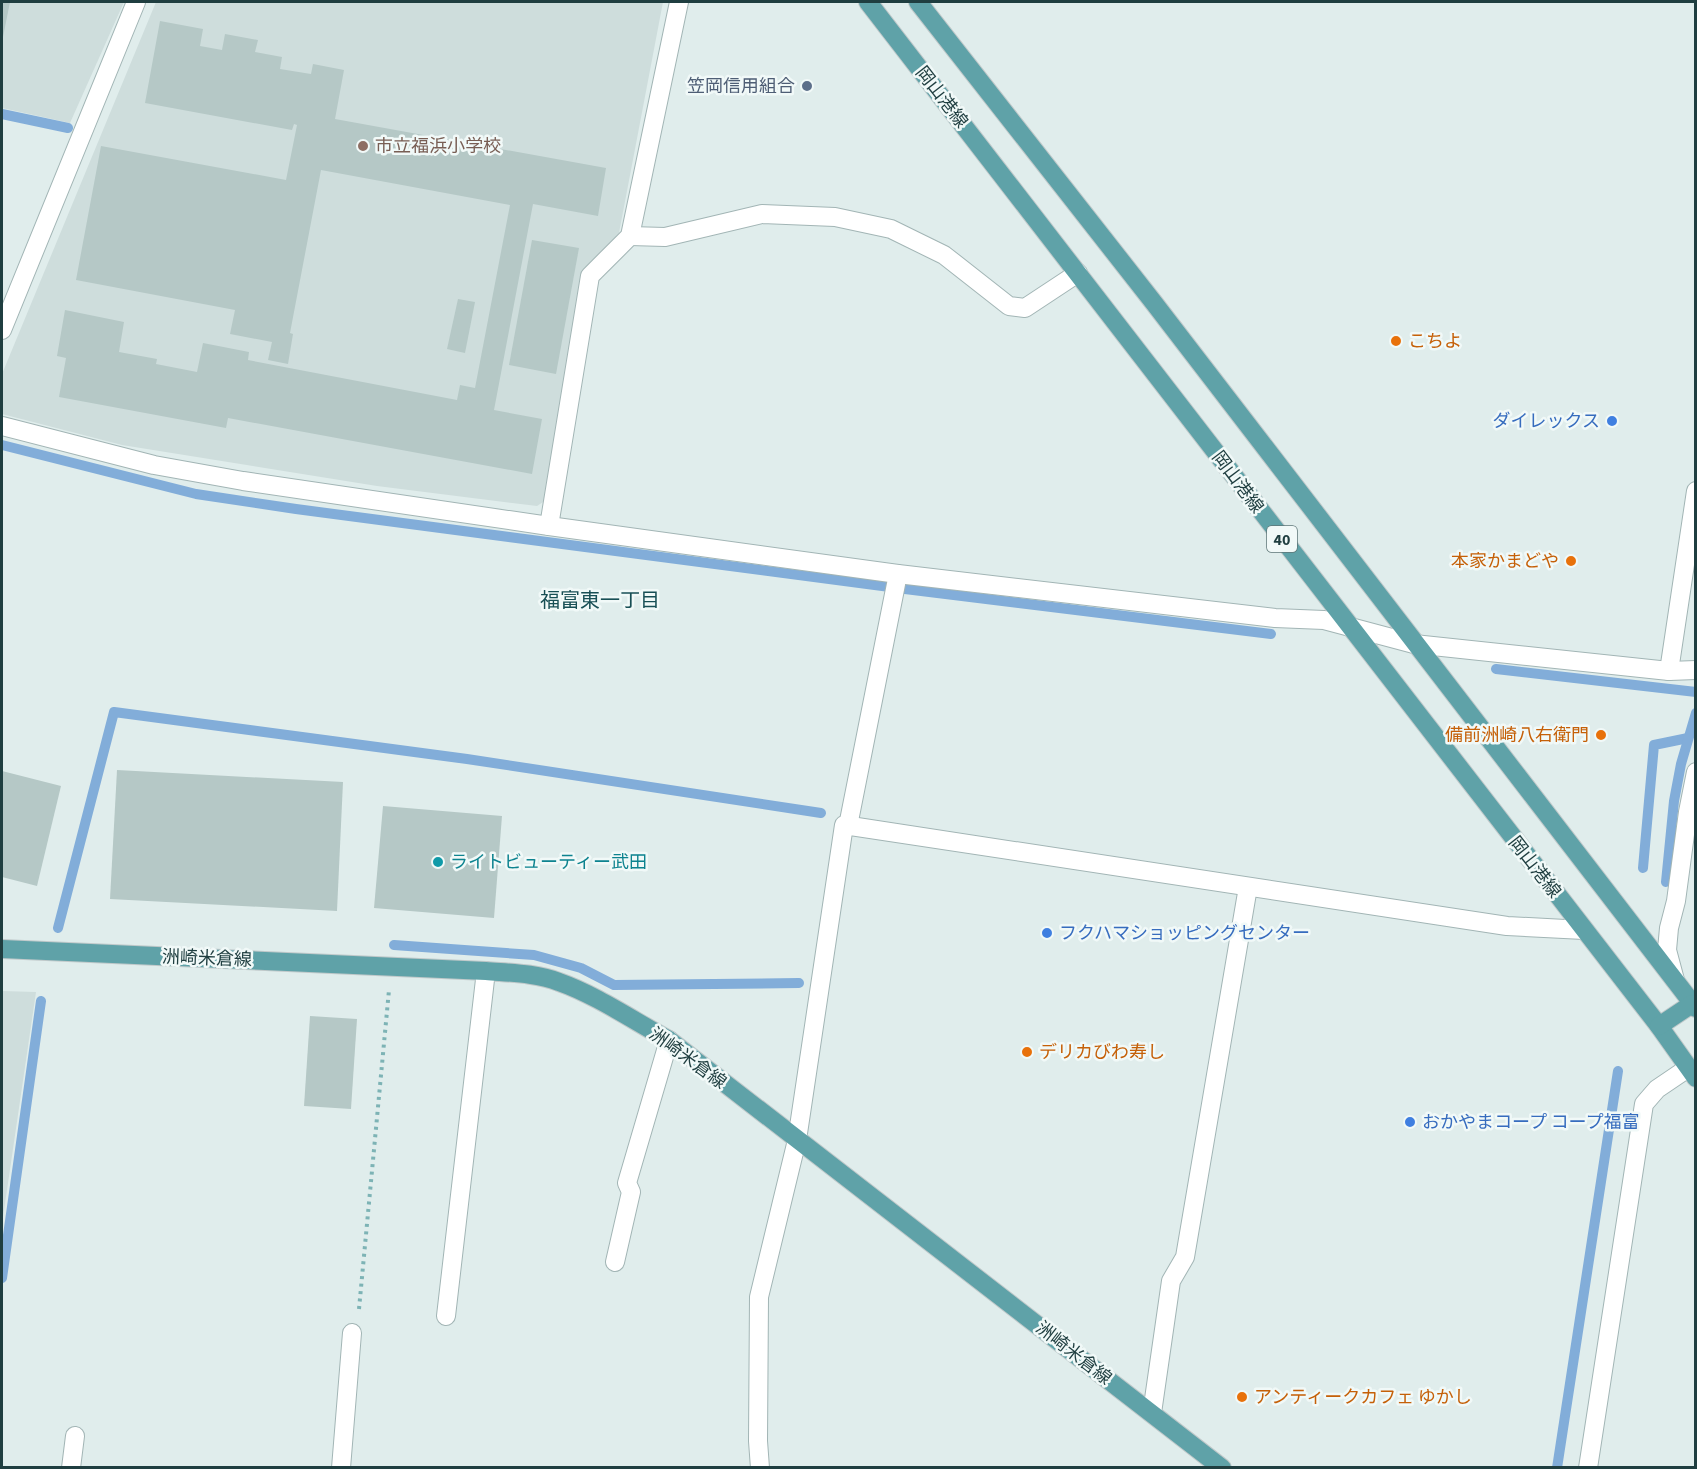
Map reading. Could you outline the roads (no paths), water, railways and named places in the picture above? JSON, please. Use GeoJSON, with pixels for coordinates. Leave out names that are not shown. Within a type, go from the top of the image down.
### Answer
{"type":"FeatureCollection","features":[{"type":"Feature","properties":{"kind":"main road","name":"岡山港線"},"geometry":{"type":"LineString","coordinates":[[868,2],[1659,1026],[1691,1073]]}},
{"type":"Feature","properties":{"kind":"main road","name":"40"},"geometry":{"type":"LineString","coordinates":[[918,2],[1154,303],[1694,1006]]}},
{"type":"Feature","properties":{"kind":"main road","name":"洲崎米倉線"},"geometry":{"type":"LineString","coordinates":[[2,949],[486,971],[533,975],[558,981],[581,991],[669,1040],[1222,1467]]}},
{"type":"Feature","properties":{"kind":"main road"},"geometry":{"type":"LineString","coordinates":[[1659,1026],[1694,1006]]}},
{"type":"Feature","properties":{"kind":"street"},"geometry":{"type":"LineString","coordinates":[[2,330],[8,296],[136,2]]}},
{"type":"Feature","properties":{"kind":"street"},"geometry":{"type":"LineString","coordinates":[[549,526],[590,276],[630,236],[679,2]]}},
{"type":"Feature","properties":{"kind":"street"},"geometry":{"type":"LineString","coordinates":[[630,236],[665,237],[762,214],[835,217],[891,229],[944,255],[1010,306],[1025,308],[1078,273]]}},
{"type":"Feature","properties":{"kind":"street"},"geometry":{"type":"LineString","coordinates":[[2,426],[154,465],[896,583],[1275,618],[1324,620],[1414,644],[1669,671],[1695,670]]}},
{"type":"Feature","properties":{"kind":"street"},"geometry":{"type":"LineString","coordinates":[[1669,671],[1695,491]]}},
{"type":"Feature","properties":{"kind":"street"},"geometry":{"type":"LineString","coordinates":[[848,826],[896,583]]}},
{"type":"Feature","properties":{"kind":"street"},"geometry":{"type":"LineString","coordinates":[[1675,981],[1667,950],[1669,928],[1676,901],[1695,772]]}},
{"type":"Feature","properties":{"kind":"street"},"geometry":{"type":"LineString","coordinates":[[760,1467],[758,1441],[759,1297],[797,1140],[843,825],[1507,926],[1584,930]]}},
{"type":"Feature","properties":{"kind":"street"},"geometry":{"type":"LineString","coordinates":[[1152,1413],[1171,1281],[1185,1257],[1248,887]]}},
{"type":"Feature","properties":{"kind":"street"},"geometry":{"type":"LineString","coordinates":[[446,1316],[486,971]]}},
{"type":"Feature","properties":{"kind":"street"},"geometry":{"type":"LineString","coordinates":[[615,1262],[631,1192],[627,1183],[669,1040]]}},
{"type":"Feature","properties":{"kind":"street"},"geometry":{"type":"LineString","coordinates":[[1588,1467],[1644,1104],[1657,1089],[1691,1073]]}},
{"type":"Feature","properties":{"kind":"street"},"geometry":{"type":"LineString","coordinates":[[341,1467],[352,1333]]}},
{"type":"Feature","properties":{"kind":"street"},"geometry":{"type":"LineString","coordinates":[[71,1467],[75,1436]]}},
{"type":"Feature","properties":{"kind":"waterway"},"geometry":{"type":"LineString","coordinates":[[2,114],[68,128]]}},
{"type":"Feature","properties":{"kind":"waterway"},"geometry":{"type":"LineString","coordinates":[[2,445],[196,494],[296,509],[905,589],[1271,634]]}},
{"type":"Feature","properties":{"kind":"waterway"},"geometry":{"type":"LineString","coordinates":[[1496,669],[1696,692]]}},
{"type":"Feature","properties":{"kind":"waterway"},"geometry":{"type":"LineString","coordinates":[[58,928],[114,712],[467,759],[821,813]]}},
{"type":"Feature","properties":{"kind":"waterway"},"geometry":{"type":"LineString","coordinates":[[1666,882],[1674,801],[1681,764],[1696,713]]}},
{"type":"Feature","properties":{"kind":"waterway"},"geometry":{"type":"LineString","coordinates":[[1643,868],[1654,745],[1688,738]]}},
{"type":"Feature","properties":{"kind":"waterway"},"geometry":{"type":"LineString","coordinates":[[394,945],[534,955],[581,968],[614,985],[799,983]]}},
{"type":"Feature","properties":{"kind":"waterway"},"geometry":{"type":"LineString","coordinates":[[2,1278],[41,1001]]}},
{"type":"Feature","properties":{"kind":"waterway"},"geometry":{"type":"LineString","coordinates":[[1557,1468],[1618,1071]]}},
{"type":"Feature","properties":{"kind":"place","name":"笠岡信用組合"},"geometry":{"type":"Point","coordinates":[807,86]}},
{"type":"Feature","properties":{"kind":"place","name":"市立福浜小学校"},"geometry":{"type":"Point","coordinates":[363,146]}},
{"type":"Feature","properties":{"kind":"place","name":"こちよ"},"geometry":{"type":"Point","coordinates":[1396,341]}},
{"type":"Feature","properties":{"kind":"place","name":"ダイレックス"},"geometry":{"type":"Point","coordinates":[1612,421]}},
{"type":"Feature","properties":{"kind":"place","name":"本家かまどや"},"geometry":{"type":"Point","coordinates":[1571,561]}},
{"type":"Feature","properties":{"kind":"place","name":"備前洲崎八右衛門"},"geometry":{"type":"Point","coordinates":[1601,735]}},
{"type":"Feature","properties":{"kind":"place","name":"ライトビューティー武田"},"geometry":{"type":"Point","coordinates":[438,862]}},
{"type":"Feature","properties":{"kind":"place","name":"フクハマショッピングセンター"},"geometry":{"type":"Point","coordinates":[1047,933]}},
{"type":"Feature","properties":{"kind":"place","name":"デリカびわ寿し"},"geometry":{"type":"Point","coordinates":[1027,1052]}},
{"type":"Feature","properties":{"kind":"place","name":"おかやまコープ コープ福富"},"geometry":{"type":"Point","coordinates":[1410,1122]}},
{"type":"Feature","properties":{"kind":"place","name":"アンティークカフェ ゆかし"},"geometry":{"type":"Point","coordinates":[1242,1397]}},
{"type":"Feature","properties":{"kind":"district","name":"福富東一丁目"},"geometry":{"type":"Point","coordinates":[600,600]}}]}
